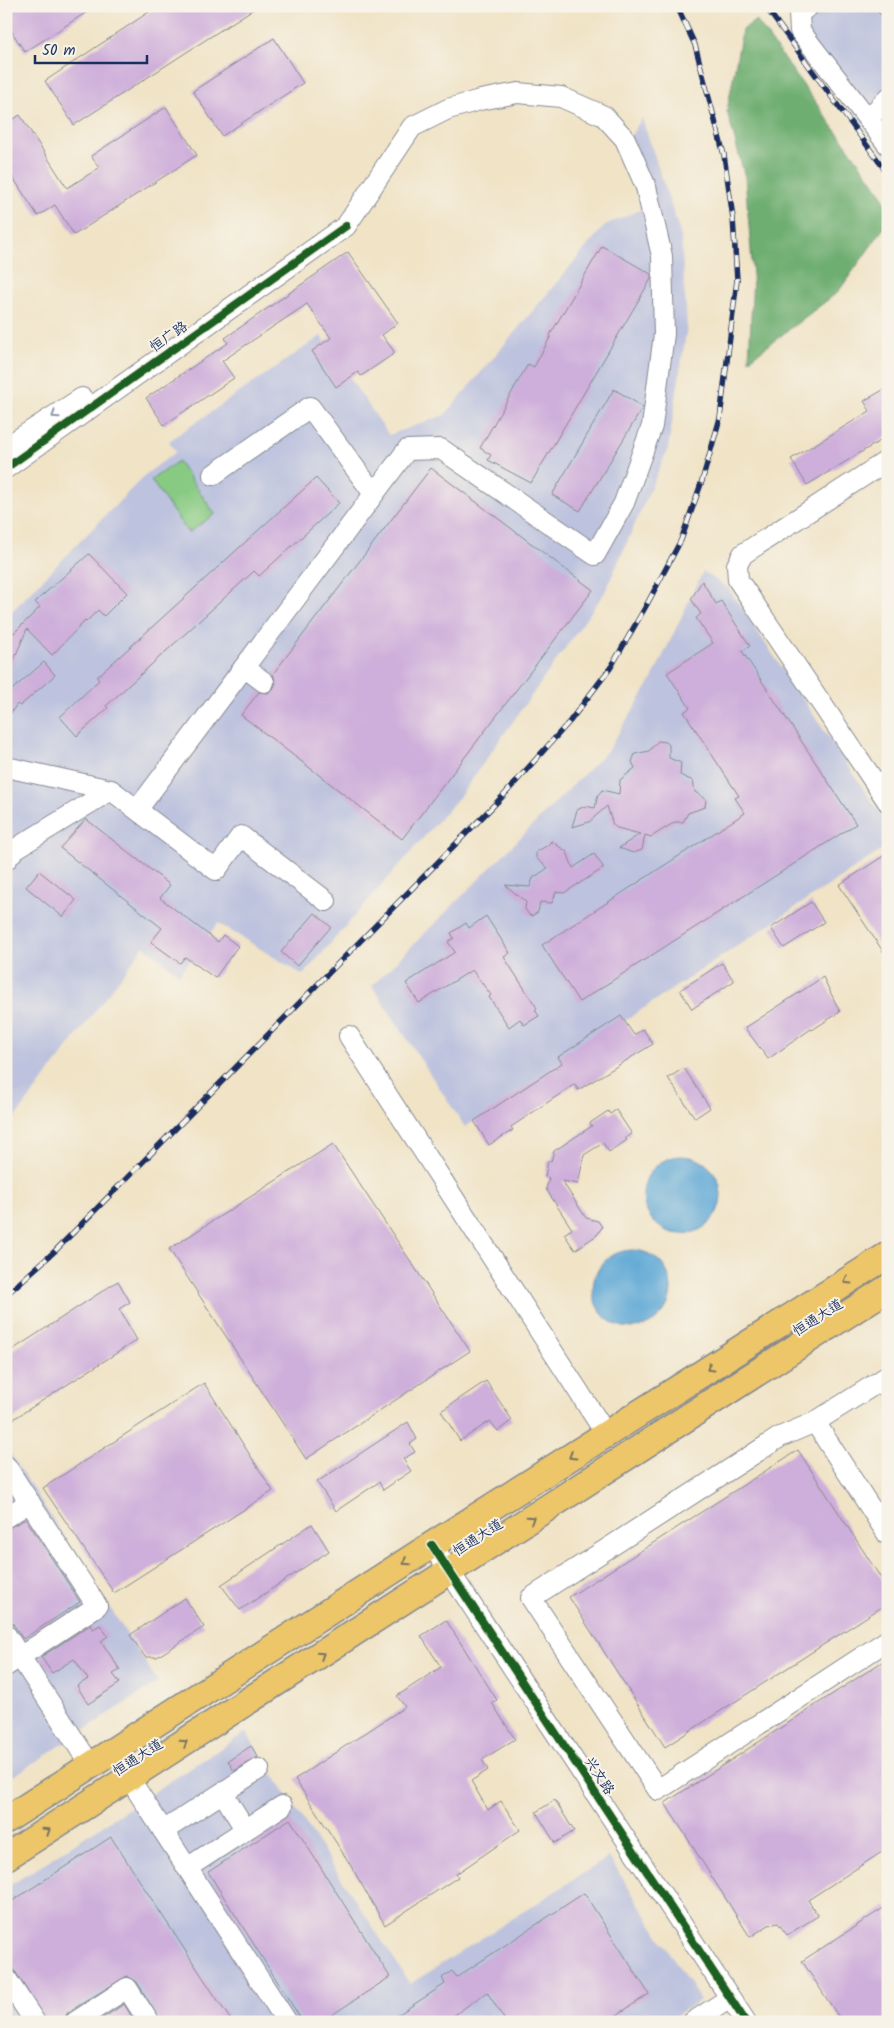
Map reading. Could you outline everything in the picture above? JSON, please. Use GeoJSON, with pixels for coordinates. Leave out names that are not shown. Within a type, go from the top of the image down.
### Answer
{"type":"FeatureCollection","features":[{"type":"Feature","properties":{"kind":"main road","name":"恒通大道"},"geometry":{"type":"LineString","coordinates":[[6,1820],[432,1544],[888,1255]]}},
{"type":"Feature","properties":{"kind":"main road","name":"恒通大道"},"geometry":{"type":"LineString","coordinates":[[6,1857],[888,1288]]}},
{"type":"Feature","properties":{"kind":"street"},"geometry":{"type":"LineString","coordinates":[[802,9],[800,31],[888,145]]}},
{"type":"Feature","properties":{"kind":"street"},"geometry":{"type":"LineString","coordinates":[[137,810],[407,450],[441,449],[595,555],[624,503],[652,426],[664,334],[662,256],[646,187],[625,140],[604,116],[561,97],[518,93],[480,100],[448,109],[412,127],[346,226]]}},
{"type":"Feature","properties":{"kind":"street"},"geometry":{"type":"LineString","coordinates":[[868,119],[888,98]]}},
{"type":"Feature","properties":{"kind":"street","name":"恒广路"},"geometry":{"type":"LineString","coordinates":[[6,447],[346,226]]}},
{"type":"Feature","properties":{"kind":"street","name":"恒广路"},"geometry":{"type":"LineString","coordinates":[[6,468],[346,226]]}},
{"type":"Feature","properties":{"kind":"street"},"geometry":{"type":"LineString","coordinates":[[213,475],[310,407],[374,494]]}},
{"type":"Feature","properties":{"kind":"street"},"geometry":{"type":"LineString","coordinates":[[888,460],[743,554],[737,565],[738,580],[888,802]]}},
{"type":"Feature","properties":{"kind":"street"},"geometry":{"type":"LineString","coordinates":[[244,667],[264,682]]}},
{"type":"Feature","properties":{"kind":"street"},"geometry":{"type":"LineString","coordinates":[[6,767],[111,790],[216,870],[241,836],[326,901]]}},
{"type":"Feature","properties":{"kind":"street"},"geometry":{"type":"LineString","coordinates":[[6,860],[15,849],[111,790]]}},
{"type":"Feature","properties":{"kind":"street"},"geometry":{"type":"LineString","coordinates":[[349,1036],[606,1434]]}},
{"type":"Feature","properties":{"kind":"street"},"geometry":{"type":"LineString","coordinates":[[888,1376],[815,1422],[780,1437],[531,1598],[658,1790],[888,1640]]}},
{"type":"Feature","properties":{"kind":"street"},"geometry":{"type":"LineString","coordinates":[[815,1422],[888,1535]]}},
{"type":"Feature","properties":{"kind":"street"},"geometry":{"type":"LineString","coordinates":[[6,1466],[97,1606],[13,1661]]}},
{"type":"Feature","properties":{"kind":"street"},"geometry":{"type":"LineString","coordinates":[[6,1518],[30,1502]]}},
{"type":"Feature","properties":{"kind":"street","name":"兴文路"},"geometry":{"type":"LineString","coordinates":[[432,1544],[746,2022]]}},
{"type":"Feature","properties":{"kind":"street"},"geometry":{"type":"LineString","coordinates":[[6,1635],[13,1661],[91,1766]]}},
{"type":"Feature","properties":{"kind":"street"},"geometry":{"type":"LineString","coordinates":[[163,1831],[258,1769]]}},
{"type":"Feature","properties":{"kind":"street"},"geometry":{"type":"LineString","coordinates":[[129,1778],[287,2022]]}},
{"type":"Feature","properties":{"kind":"street"},"geometry":{"type":"LineString","coordinates":[[222,1793],[246,1830]]}},
{"type":"Feature","properties":{"kind":"street"},"geometry":{"type":"LineString","coordinates":[[187,1868],[282,1806]]}},
{"type":"Feature","properties":{"kind":"street"},"geometry":{"type":"LineString","coordinates":[[6,1978],[35,2022]]}},
{"type":"Feature","properties":{"kind":"street"},"geometry":{"type":"LineString","coordinates":[[75,2022],[127,1988],[149,2022]]}},
{"type":"Feature","properties":{"kind":"street"},"geometry":{"type":"LineString","coordinates":[[693,2022],[730,1998]]}},
{"type":"Feature","properties":{"kind":"shaded area"},"geometry":{"type":"Polygon","coordinates":[[[790,6],[888,6],[888,157],[861,122],[790,6]]]}},
{"type":"Feature","properties":{"kind":"shaded area"},"geometry":{"type":"Polygon","coordinates":[[[642,118],[681,236],[687,327],[668,449],[605,592],[460,796],[303,975],[218,923],[179,974],[144,946],[6,1130],[6,617],[146,474],[176,452],[169,441],[321,336],[389,435],[445,415],[605,225],[642,209],[621,151],[642,118]]]}},
{"type":"Feature","properties":{"kind":"shaded area"},"geometry":{"type":"Polygon","coordinates":[[[703,571],[728,588],[888,825],[888,846],[465,1127],[372,986],[608,750],[651,681],[703,571]]]}},
{"type":"Feature","properties":{"kind":"shaded area"},"geometry":{"type":"Polygon","coordinates":[[[6,1447],[158,1682],[6,1781],[6,1447]]]}},
{"type":"Feature","properties":{"kind":"shaded area"},"geometry":{"type":"Polygon","coordinates":[[[246,1732],[410,1984],[609,1857],[700,2000],[666,2022],[6,2022],[6,1888],[246,1732]]]}},
{"type":"Feature","properties":{"kind":"green space"},"geometry":{"type":"Polygon","coordinates":[[[756,20],[881,193],[888,209],[888,222],[838,292],[749,360],[753,275],[745,177],[727,111],[742,30],[756,20]]]}},
{"type":"Feature","properties":{"kind":"green space"},"geometry":{"type":"Polygon","coordinates":[[[178,461],[215,514],[188,533],[151,480],[178,461]]]}},
{"type":"Feature","properties":{"kind":"water"},"geometry":{"type":"Polygon","coordinates":[[[674,1156],[690,1156],[704,1162],[715,1173],[721,1187],[721,1203],[715,1217],[704,1228],[690,1234],[674,1234],[660,1228],[649,1217],[643,1203],[643,1187],[649,1173],[660,1162],[674,1156]]]}},
{"type":"Feature","properties":{"kind":"water"},"geometry":{"type":"Polygon","coordinates":[[[624,1250],[640,1250],[654,1256],[665,1267],[671,1281],[671,1297],[665,1311],[654,1322],[640,1328],[624,1328],[610,1322],[599,1311],[593,1297],[593,1281],[599,1267],[610,1256],[624,1250]]]}},
{"type":"Feature","properties":{"kind":"building"},"geometry":{"type":"Polygon","coordinates":[[[6,6],[96,6],[25,52],[6,23],[6,6]]]}},
{"type":"Feature","properties":{"kind":"building"},"geometry":{"type":"Polygon","coordinates":[[[158,6],[258,6],[74,125],[45,81],[158,6]]]}},
{"type":"Feature","properties":{"kind":"building"},"geometry":{"type":"Polygon","coordinates":[[[274,38],[303,83],[222,136],[193,91],[274,38]]]}},
{"type":"Feature","properties":{"kind":"building"},"geometry":{"type":"Polygon","coordinates":[[[166,107],[197,155],[74,235],[55,205],[38,216],[6,167],[6,124],[20,115],[67,188],[99,168],[91,156],[166,107]]]}},
{"type":"Feature","properties":{"kind":"building"},"geometry":{"type":"Polygon","coordinates":[[[602,246],[651,274],[651,279],[531,483],[488,460],[491,455],[480,448],[528,364],[534,367],[550,335],[602,246]]]}},
{"type":"Feature","properties":{"kind":"building"},"geometry":{"type":"Polygon","coordinates":[[[348,252],[398,323],[382,335],[395,353],[361,376],[358,372],[336,387],[312,351],[331,338],[307,304],[222,361],[234,378],[164,425],[146,398],[228,343],[225,338],[348,252]]]}},
{"type":"Feature","properties":{"kind":"building"},"geometry":{"type":"Polygon","coordinates":[[[888,387],[888,436],[807,485],[791,459],[870,411],[864,401],[888,387]]]}},
{"type":"Feature","properties":{"kind":"building"},"geometry":{"type":"Polygon","coordinates":[[[614,389],[643,407],[580,511],[552,495],[614,389]]]}},
{"type":"Feature","properties":{"kind":"building"},"geometry":{"type":"Polygon","coordinates":[[[431,468],[593,590],[402,839],[241,715],[259,692],[268,693],[273,689],[276,683],[273,674],[431,468]]]}},
{"type":"Feature","properties":{"kind":"building"},"geometry":{"type":"Polygon","coordinates":[[[316,478],[339,503],[259,576],[254,571],[106,706],[108,708],[77,736],[60,717],[99,680],[97,677],[316,478]]]}},
{"type":"Feature","properties":{"kind":"building"},"geometry":{"type":"Polygon","coordinates":[[[89,554],[127,593],[104,616],[98,610],[52,655],[27,629],[6,678],[6,630],[14,633],[40,607],[35,602],[89,554]]]}},
{"type":"Feature","properties":{"kind":"building"},"geometry":{"type":"Polygon","coordinates":[[[702,581],[716,604],[721,601],[750,646],[742,651],[856,824],[579,1002],[542,945],[745,813],[735,798],[739,796],[684,712],[690,708],[667,673],[713,643],[696,618],[701,614],[691,599],[702,581]]]}},
{"type":"Feature","properties":{"kind":"building"},"geometry":{"type":"Polygon","coordinates":[[[44,662],[55,675],[20,706],[17,704],[6,720],[6,695],[44,662]]]}},
{"type":"Feature","properties":{"kind":"building"},"geometry":{"type":"Polygon","coordinates":[[[658,741],[666,742],[669,745],[669,758],[681,763],[680,775],[693,781],[695,792],[706,799],[705,807],[688,813],[683,822],[675,822],[651,837],[645,835],[642,850],[633,853],[619,848],[640,834],[617,828],[613,825],[607,806],[589,822],[572,827],[577,810],[585,806],[595,808],[598,795],[602,790],[619,794],[620,780],[635,768],[632,762],[635,754],[649,751],[658,741]]]}},
{"type":"Feature","properties":{"kind":"building"},"geometry":{"type":"Polygon","coordinates":[[[86,819],[170,885],[160,898],[218,942],[223,935],[238,946],[215,978],[185,957],[180,963],[151,942],[162,928],[60,848],[86,819]]]}},
{"type":"Feature","properties":{"kind":"building"},"geometry":{"type":"Polygon","coordinates":[[[551,841],[567,852],[573,868],[594,854],[604,868],[564,893],[556,892],[552,903],[540,902],[538,912],[532,916],[525,909],[526,902],[505,885],[530,887],[533,878],[548,868],[536,858],[536,852],[551,841]]]}},
{"type":"Feature","properties":{"kind":"building"},"geometry":{"type":"Polygon","coordinates":[[[888,853],[888,959],[839,885],[888,853]]]}},
{"type":"Feature","properties":{"kind":"building"},"geometry":{"type":"Polygon","coordinates":[[[39,871],[76,900],[63,917],[26,887],[39,871]]]}},
{"type":"Feature","properties":{"kind":"building"},"geometry":{"type":"Polygon","coordinates":[[[811,902],[824,922],[784,948],[771,928],[811,902]]]}},
{"type":"Feature","properties":{"kind":"building"},"geometry":{"type":"Polygon","coordinates":[[[315,913],[331,927],[297,966],[281,952],[315,913]]]}},
{"type":"Feature","properties":{"kind":"building"},"geometry":{"type":"Polygon","coordinates":[[[486,916],[510,953],[504,957],[537,1008],[535,1010],[539,1016],[524,1025],[520,1019],[509,1027],[489,997],[491,995],[472,970],[419,1003],[406,983],[455,952],[448,942],[454,938],[451,933],[466,923],[469,928],[486,916]]]}},
{"type":"Feature","properties":{"kind":"building"},"geometry":{"type":"Polygon","coordinates":[[[722,963],[734,981],[692,1009],[680,990],[722,963]]]}},
{"type":"Feature","properties":{"kind":"building"},"geometry":{"type":"Polygon","coordinates":[[[823,977],[840,1012],[811,1029],[768,1059],[745,1028],[823,977]]]}},
{"type":"Feature","properties":{"kind":"building"},"geometry":{"type":"Polygon","coordinates":[[[621,1016],[634,1035],[643,1029],[653,1044],[578,1090],[575,1084],[511,1127],[513,1130],[489,1145],[474,1121],[562,1063],[558,1057],[621,1016]]]}},
{"type":"Feature","properties":{"kind":"building"},"geometry":{"type":"Polygon","coordinates":[[[684,1068],[710,1108],[695,1118],[668,1078],[684,1068]]]}},
{"type":"Feature","properties":{"kind":"building"},"geometry":{"type":"Polygon","coordinates":[[[616,1110],[632,1134],[625,1138],[627,1140],[609,1152],[603,1143],[584,1155],[578,1184],[562,1181],[586,1218],[598,1221],[602,1227],[597,1235],[575,1250],[564,1234],[572,1229],[546,1189],[549,1178],[545,1177],[548,1161],[551,1161],[554,1151],[592,1126],[590,1123],[608,1111],[610,1114],[616,1110]]]}},
{"type":"Feature","properties":{"kind":"building"},"geometry":{"type":"Polygon","coordinates":[[[333,1144],[470,1351],[306,1459],[169,1249],[333,1144]]]}},
{"type":"Feature","properties":{"kind":"building"},"geometry":{"type":"Polygon","coordinates":[[[118,1281],[130,1302],[119,1309],[137,1340],[12,1420],[6,1412],[6,1354],[118,1281]]]}},
{"type":"Feature","properties":{"kind":"building"},"geometry":{"type":"Polygon","coordinates":[[[486,1381],[512,1420],[498,1431],[490,1421],[460,1441],[441,1411],[486,1381]]]}},
{"type":"Feature","properties":{"kind":"building"},"geometry":{"type":"Polygon","coordinates":[[[204,1383],[273,1491],[114,1593],[43,1488],[204,1383]]]}},
{"type":"Feature","properties":{"kind":"building"},"geometry":{"type":"Polygon","coordinates":[[[408,1422],[417,1439],[410,1444],[415,1452],[403,1459],[411,1471],[383,1490],[379,1482],[336,1511],[317,1482],[408,1422]]]}},
{"type":"Feature","properties":{"kind":"building"},"geometry":{"type":"Polygon","coordinates":[[[798,1450],[888,1589],[888,1603],[665,1747],[569,1597],[798,1450]]]}},
{"type":"Feature","properties":{"kind":"building"},"geometry":{"type":"Polygon","coordinates":[[[26,1519],[80,1602],[23,1639],[6,1613],[6,1529],[26,1519]]]}},
{"type":"Feature","properties":{"kind":"building"},"geometry":{"type":"Polygon","coordinates":[[[312,1524],[329,1551],[240,1610],[221,1585],[312,1524]]]}},
{"type":"Feature","properties":{"kind":"building"},"geometry":{"type":"Polygon","coordinates":[[[185,1598],[204,1627],[157,1657],[145,1657],[130,1635],[185,1598]]]}},
{"type":"Feature","properties":{"kind":"building"},"geometry":{"type":"Polygon","coordinates":[[[446,1620],[497,1700],[492,1703],[515,1739],[482,1760],[488,1770],[471,1781],[488,1810],[501,1801],[520,1830],[456,1874],[458,1877],[385,1925],[348,1861],[295,1779],[405,1707],[397,1696],[441,1667],[421,1636],[446,1620]]]}},
{"type":"Feature","properties":{"kind":"building"},"geometry":{"type":"Polygon","coordinates":[[[90,1625],[93,1629],[100,1625],[108,1636],[101,1641],[120,1670],[113,1674],[120,1683],[88,1704],[77,1686],[88,1679],[74,1659],[52,1673],[41,1657],[90,1625]]]}},
{"type":"Feature","properties":{"kind":"building"},"geometry":{"type":"Polygon","coordinates":[[[888,1658],[888,1848],[808,1900],[818,1916],[787,1935],[778,1923],[769,1925],[750,1937],[665,1803],[888,1658]]]}},
{"type":"Feature","properties":{"kind":"building"},"geometry":{"type":"Polygon","coordinates":[[[251,1746],[258,1757],[234,1771],[228,1761],[251,1746]]]}},
{"type":"Feature","properties":{"kind":"building"},"geometry":{"type":"Polygon","coordinates":[[[555,1800],[574,1831],[555,1843],[536,1812],[555,1800]]]}},
{"type":"Feature","properties":{"kind":"building"},"geometry":{"type":"Polygon","coordinates":[[[290,1819],[390,1977],[321,2022],[303,2022],[208,1872],[290,1819]]]}},
{"type":"Feature","properties":{"kind":"building"},"geometry":{"type":"Polygon","coordinates":[[[111,1837],[232,2022],[161,2022],[137,1982],[127,1976],[68,2012],[63,2022],[47,2022],[6,1957],[6,1905],[111,1837]]]}},
{"type":"Feature","properties":{"kind":"building"},"geometry":{"type":"Polygon","coordinates":[[[584,1893],[649,1994],[606,2022],[506,2022],[487,1992],[453,2016],[457,2022],[387,2022],[445,1984],[442,1978],[452,1971],[457,1977],[584,1893]]]}},
{"type":"Feature","properties":{"kind":"building"},"geometry":{"type":"Polygon","coordinates":[[[888,1905],[888,2022],[842,2022],[802,1961],[888,1905]]]}},
{"type":"Feature","properties":{"kind":"building"},"geometry":{"type":"Polygon","coordinates":[[[124,2004],[135,2022],[97,2022],[124,2004]]]}},
{"type":"Feature","properties":{"kind":"railway"},"geometry":{"type":"LineString","coordinates":[[6,1295],[55,1251],[504,795],[570,721],[611,667],[681,540],[702,481],[720,418],[737,280],[733,218],[724,155],[695,45],[677,6]]}},
{"type":"Feature","properties":{"kind":"railway"},"geometry":{"type":"LineString","coordinates":[[765,6],[888,174]]}},
{"type":"Feature","properties":{"kind":"cycle path"},"geometry":{"type":"LineString","coordinates":[[6,468],[346,226]]}},
{"type":"Feature","properties":{"kind":"cycle path"},"geometry":{"type":"LineString","coordinates":[[432,1545],[746,2022]]}}]}
